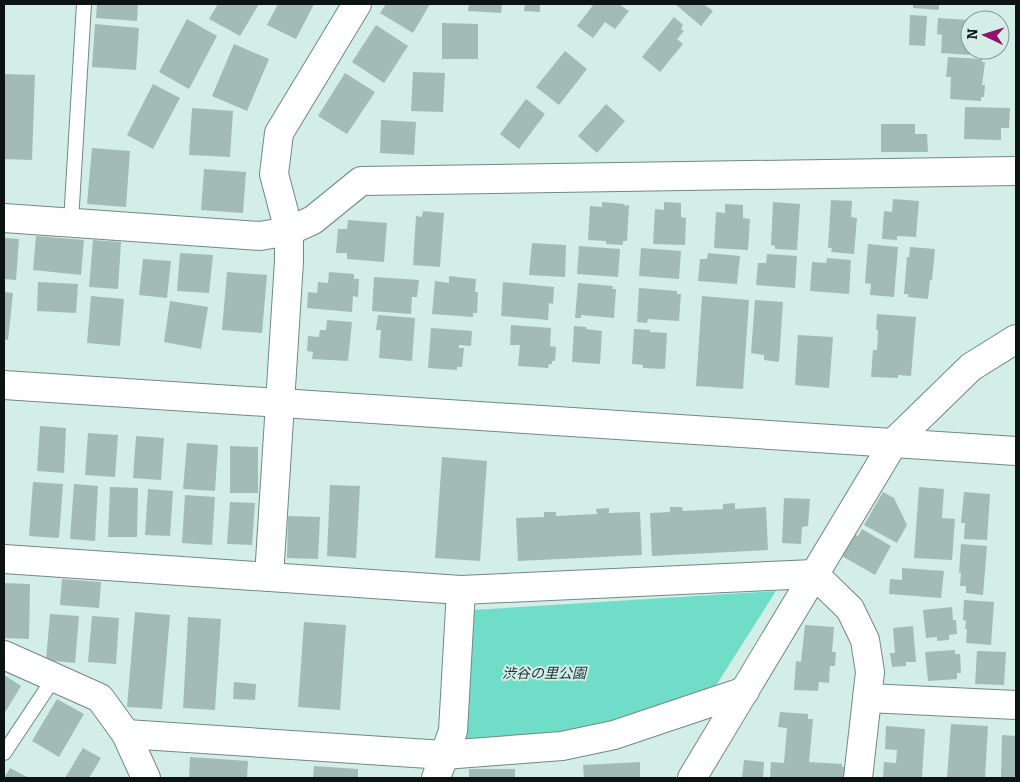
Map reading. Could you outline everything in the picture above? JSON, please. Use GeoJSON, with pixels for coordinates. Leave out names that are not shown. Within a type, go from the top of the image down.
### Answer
{"type":"FeatureCollection","features":[{"type":"Feature","properties":{"kind":"street"},"geometry":{"type":"LineString","coordinates":[[269,577],[289,261],[289,231],[274,174],[279,133],[357,4]]}},
{"type":"Feature","properties":{"kind":"street"},"geometry":{"type":"LineString","coordinates":[[4,218],[260,236],[289,231],[313,220],[361,181],[1016,171]]}},
{"type":"Feature","properties":{"kind":"street"},"geometry":{"type":"LineString","coordinates":[[692,778],[894,442],[971,367],[1016,339]]}},
{"type":"Feature","properties":{"kind":"street"},"geometry":{"type":"LineString","coordinates":[[4,385],[1016,451]]}},
{"type":"Feature","properties":{"kind":"street"},"geometry":{"type":"LineString","coordinates":[[4,559],[461,590],[814,574],[850,609],[865,640],[870,672],[858,778]]}},
{"type":"Feature","properties":{"kind":"street"},"geometry":{"type":"LineString","coordinates":[[440,767],[453,731],[461,590]]}},
{"type":"Feature","properties":{"kind":"street"},"geometry":{"type":"LineString","coordinates":[[4,655],[100,698],[126,734],[146,778]]}},
{"type":"Feature","properties":{"kind":"street"},"geometry":{"type":"LineString","coordinates":[[126,734],[440,767],[614,735],[745,691]]}},
{"type":"Feature","properties":{"kind":"street"},"geometry":{"type":"LineString","coordinates":[[867,698],[1016,705]]}},
{"type":"Feature","properties":{"kind":"lane"},"geometry":{"type":"LineString","coordinates":[[71,222],[84,4]]}},
{"type":"Feature","properties":{"kind":"lane"},"geometry":{"type":"LineString","coordinates":[[4,753],[54,678]]}},
{"type":"Feature","properties":{"kind":"green space","name":"渋谷の里公園"},"geometry":{"type":"Polygon","coordinates":[[[776,591],[710,695],[613,728],[461,745],[472,610],[776,591]]]}},
{"type":"Feature","properties":{"kind":"building"},"geometry":{"type":"Polygon","coordinates":[[[97,4],[138,4],[137,21],[96,18],[97,4]]]}},
{"type":"Feature","properties":{"kind":"building"},"geometry":{"type":"Polygon","coordinates":[[[218,4],[259,4],[240,36],[209,19],[218,4]]]}},
{"type":"Feature","properties":{"kind":"building"},"geometry":{"type":"Polygon","coordinates":[[[278,4],[314,4],[296,39],[267,25],[278,4]]]}},
{"type":"Feature","properties":{"kind":"building"},"geometry":{"type":"Polygon","coordinates":[[[386,4],[430,4],[413,33],[380,13],[386,4]]]}},
{"type":"Feature","properties":{"kind":"building"},"geometry":{"type":"Polygon","coordinates":[[[469,4],[502,4],[501,13],[468,11],[469,4]]]}},
{"type":"Feature","properties":{"kind":"building"},"geometry":{"type":"Polygon","coordinates":[[[525,4],[540,4],[540,12],[524,11],[525,4]]]}},
{"type":"Feature","properties":{"kind":"building"},"geometry":{"type":"Polygon","coordinates":[[[594,4],[619,4],[629,11],[615,29],[605,22],[593,38],[577,26],[594,4]]]}},
{"type":"Feature","properties":{"kind":"building"},"geometry":{"type":"Polygon","coordinates":[[[675,4],[707,4],[705,5],[713,11],[701,26],[675,4]]]}},
{"type":"Feature","properties":{"kind":"building"},"geometry":{"type":"Polygon","coordinates":[[[913,4],[939,4],[939,10],[913,8],[913,4]]]}},
{"type":"Feature","properties":{"kind":"building"},"geometry":{"type":"Polygon","coordinates":[[[910,15],[927,16],[925,46],[909,45],[910,15]]]}},
{"type":"Feature","properties":{"kind":"building"},"geometry":{"type":"Polygon","coordinates":[[[674,17],[683,25],[681,29],[684,31],[677,39],[683,44],[660,72],[642,57],[674,17]]]}},
{"type":"Feature","properties":{"kind":"building"},"geometry":{"type":"Polygon","coordinates":[[[938,18],[960,19],[960,54],[941,53],[942,35],[937,34],[938,18]]]}},
{"type":"Feature","properties":{"kind":"building"},"geometry":{"type":"Polygon","coordinates":[[[187,19],[217,36],[189,89],[159,72],[187,19]]]}},
{"type":"Feature","properties":{"kind":"building"},"geometry":{"type":"Polygon","coordinates":[[[442,23],[478,24],[478,59],[442,59],[442,23]]]}},
{"type":"Feature","properties":{"kind":"building"},"geometry":{"type":"Polygon","coordinates":[[[95,24],[139,28],[136,70],[92,67],[95,24]]]}},
{"type":"Feature","properties":{"kind":"building"},"geometry":{"type":"Polygon","coordinates":[[[376,25],[408,46],[384,83],[352,62],[376,25]]]}},
{"type":"Feature","properties":{"kind":"building"},"geometry":{"type":"Polygon","coordinates":[[[234,44],[269,59],[247,111],[212,96],[234,44]]]}},
{"type":"Feature","properties":{"kind":"building"},"geometry":{"type":"Polygon","coordinates":[[[565,51],[587,69],[559,105],[536,87],[565,51]]]}},
{"type":"Feature","properties":{"kind":"building"},"geometry":{"type":"Polygon","coordinates":[[[948,57],[960,58],[960,60],[982,60],[982,62],[985,62],[982,85],[985,85],[984,97],[981,97],[981,101],[950,99],[951,77],[946,77],[948,57]]]}},
{"type":"Feature","properties":{"kind":"building"},"geometry":{"type":"Polygon","coordinates":[[[413,72],[445,73],[443,112],[411,111],[413,72]]]}},
{"type":"Feature","properties":{"kind":"building"},"geometry":{"type":"Polygon","coordinates":[[[345,73],[375,92],[347,134],[318,116],[345,73]]]}},
{"type":"Feature","properties":{"kind":"building"},"geometry":{"type":"Polygon","coordinates":[[[4,74],[35,75],[32,160],[4,159],[4,74]]]}},
{"type":"Feature","properties":{"kind":"building"},"geometry":{"type":"Polygon","coordinates":[[[153,84],[180,98],[153,149],[127,135],[153,84]]]}},
{"type":"Feature","properties":{"kind":"building"},"geometry":{"type":"Polygon","coordinates":[[[526,99],[545,114],[519,149],[500,134],[526,99]]]}},
{"type":"Feature","properties":{"kind":"building"},"geometry":{"type":"Polygon","coordinates":[[[606,104],[625,121],[597,153],[578,136],[606,104]]]}},
{"type":"Feature","properties":{"kind":"building"},"geometry":{"type":"Polygon","coordinates":[[[965,107],[1010,108],[1009,128],[1001,128],[1001,140],[964,139],[965,107]]]}},
{"type":"Feature","properties":{"kind":"building"},"geometry":{"type":"Polygon","coordinates":[[[192,108],[233,111],[230,157],[189,155],[192,108]]]}},
{"type":"Feature","properties":{"kind":"building"},"geometry":{"type":"Polygon","coordinates":[[[381,120],[416,122],[414,155],[380,153],[381,120]]]}},
{"type":"Feature","properties":{"kind":"building"},"geometry":{"type":"Polygon","coordinates":[[[881,124],[915,124],[915,134],[927,134],[928,152],[881,152],[881,124]]]}},
{"type":"Feature","properties":{"kind":"building"},"geometry":{"type":"Polygon","coordinates":[[[92,148],[130,151],[126,207],[87,204],[92,148]]]}},
{"type":"Feature","properties":{"kind":"building"},"geometry":{"type":"Polygon","coordinates":[[[204,169],[246,172],[243,213],[201,210],[204,169]]]}},
{"type":"Feature","properties":{"kind":"building"},"geometry":{"type":"Polygon","coordinates":[[[893,199],[919,201],[916,237],[897,236],[897,240],[882,239],[884,211],[892,212],[893,199]]]}},
{"type":"Feature","properties":{"kind":"building"},"geometry":{"type":"Polygon","coordinates":[[[831,200],[852,201],[851,217],[857,218],[854,254],[831,252],[832,248],[828,248],[831,200]]]}},
{"type":"Feature","properties":{"kind":"building"},"geometry":{"type":"Polygon","coordinates":[[[602,202],[625,204],[624,206],[629,205],[627,241],[623,241],[623,245],[606,244],[606,241],[588,240],[590,206],[602,207],[602,202]]]}},
{"type":"Feature","properties":{"kind":"building"},"geometry":{"type":"Polygon","coordinates":[[[664,202],[681,203],[681,217],[686,218],[685,245],[653,244],[655,209],[664,210],[664,202]]]}},
{"type":"Feature","properties":{"kind":"building"},"geometry":{"type":"Polygon","coordinates":[[[773,202],[800,204],[797,250],[775,249],[775,246],[771,245],[773,202]]]}},
{"type":"Feature","properties":{"kind":"building"},"geometry":{"type":"Polygon","coordinates":[[[725,204],[743,205],[743,218],[750,219],[748,250],[714,248],[716,212],[725,213],[725,204]]]}},
{"type":"Feature","properties":{"kind":"building"},"geometry":{"type":"Polygon","coordinates":[[[423,211],[444,213],[440,267],[413,265],[416,216],[422,217],[423,211]]]}},
{"type":"Feature","properties":{"kind":"building"},"geometry":{"type":"Polygon","coordinates":[[[348,220],[387,223],[384,262],[347,259],[347,253],[336,253],[338,229],[347,229],[348,220]]]}},
{"type":"Feature","properties":{"kind":"building"},"geometry":{"type":"Polygon","coordinates":[[[36,236],[84,240],[81,275],[33,270],[36,236]]]}},
{"type":"Feature","properties":{"kind":"building"},"geometry":{"type":"Polygon","coordinates":[[[4,238],[19,239],[16,280],[4,279],[4,238]]]}},
{"type":"Feature","properties":{"kind":"building"},"geometry":{"type":"Polygon","coordinates":[[[93,240],[121,242],[118,289],[89,287],[93,240]]]}},
{"type":"Feature","properties":{"kind":"building"},"geometry":{"type":"Polygon","coordinates":[[[532,243],[566,245],[565,277],[529,275],[532,243]]]}},
{"type":"Feature","properties":{"kind":"building"},"geometry":{"type":"Polygon","coordinates":[[[868,244],[898,247],[894,297],[870,295],[871,284],[865,283],[868,244]]]}},
{"type":"Feature","properties":{"kind":"building"},"geometry":{"type":"Polygon","coordinates":[[[579,246],[620,249],[618,277],[577,274],[579,246]]]}},
{"type":"Feature","properties":{"kind":"building"},"geometry":{"type":"Polygon","coordinates":[[[910,247],[935,249],[928,299],[908,297],[908,294],[904,294],[907,257],[909,257],[910,247]]]}},
{"type":"Feature","properties":{"kind":"building"},"geometry":{"type":"Polygon","coordinates":[[[641,248],[681,251],[679,279],[639,276],[641,248]]]}},
{"type":"Feature","properties":{"kind":"building"},"geometry":{"type":"Polygon","coordinates":[[[180,253],[213,255],[209,293],[177,291],[180,253]]]}},
{"type":"Feature","properties":{"kind":"building"},"geometry":{"type":"Polygon","coordinates":[[[708,253],[740,256],[737,284],[698,281],[700,259],[707,259],[708,253]]]}},
{"type":"Feature","properties":{"kind":"building"},"geometry":{"type":"Polygon","coordinates":[[[767,254],[797,256],[795,288],[756,285],[758,263],[766,263],[767,254]]]}},
{"type":"Feature","properties":{"kind":"building"},"geometry":{"type":"Polygon","coordinates":[[[827,258],[851,260],[849,294],[810,291],[812,262],[826,263],[827,258]]]}},
{"type":"Feature","properties":{"kind":"building"},"geometry":{"type":"Polygon","coordinates":[[[143,259],[171,261],[167,298],[139,295],[143,259]]]}},
{"type":"Feature","properties":{"kind":"building"},"geometry":{"type":"Polygon","coordinates":[[[227,272],[267,275],[262,333],[222,330],[227,272]]]}},
{"type":"Feature","properties":{"kind":"building"},"geometry":{"type":"Polygon","coordinates":[[[329,272],[354,274],[354,279],[359,279],[358,297],[353,296],[352,312],[307,308],[308,292],[317,293],[318,282],[328,283],[329,272]]]}},
{"type":"Feature","properties":{"kind":"building"},"geometry":{"type":"Polygon","coordinates":[[[449,276],[476,279],[475,292],[478,292],[477,313],[473,313],[473,317],[432,314],[435,281],[449,283],[449,276]]]}},
{"type":"Feature","properties":{"kind":"building"},"geometry":{"type":"Polygon","coordinates":[[[374,277],[419,280],[417,297],[412,297],[411,314],[372,311],[374,277]]]}},
{"type":"Feature","properties":{"kind":"building"},"geometry":{"type":"Polygon","coordinates":[[[38,282],[78,284],[76,313],[37,311],[38,282]]]}},
{"type":"Feature","properties":{"kind":"building"},"geometry":{"type":"Polygon","coordinates":[[[503,282],[554,287],[553,304],[549,303],[548,320],[501,316],[503,282]]]}},
{"type":"Feature","properties":{"kind":"building"},"geometry":{"type":"Polygon","coordinates":[[[578,283],[613,286],[612,289],[616,289],[614,318],[581,315],[581,318],[575,318],[578,283]]]}},
{"type":"Feature","properties":{"kind":"building"},"geometry":{"type":"Polygon","coordinates":[[[639,288],[677,291],[677,294],[681,294],[679,321],[648,319],[647,323],[637,322],[639,288]]]}},
{"type":"Feature","properties":{"kind":"building"},"geometry":{"type":"Polygon","coordinates":[[[4,292],[13,293],[8,340],[4,339],[4,292]]]}},
{"type":"Feature","properties":{"kind":"building"},"geometry":{"type":"Polygon","coordinates":[[[91,296],[124,299],[120,346],[87,343],[91,296]]]}},
{"type":"Feature","properties":{"kind":"building"},"geometry":{"type":"Polygon","coordinates":[[[702,296],[749,300],[743,389],[696,386],[702,296]]]}},
{"type":"Feature","properties":{"kind":"building"},"geometry":{"type":"Polygon","coordinates":[[[755,300],[783,302],[779,362],[764,360],[764,355],[751,353],[755,300]]]}},
{"type":"Feature","properties":{"kind":"building"},"geometry":{"type":"Polygon","coordinates":[[[170,301],[208,307],[201,349],[164,342],[170,301]]]}},
{"type":"Feature","properties":{"kind":"building"},"geometry":{"type":"Polygon","coordinates":[[[877,314],[916,317],[911,376],[898,375],[898,378],[871,377],[873,350],[877,350],[877,314]]]}},
{"type":"Feature","properties":{"kind":"building"},"geometry":{"type":"Polygon","coordinates":[[[378,315],[415,318],[412,361],[379,358],[381,330],[376,330],[378,315]]]}},
{"type":"Feature","properties":{"kind":"building"},"geometry":{"type":"Polygon","coordinates":[[[327,320],[352,322],[348,361],[312,359],[313,352],[307,351],[308,336],[319,337],[320,330],[326,330],[327,320]]]}},
{"type":"Feature","properties":{"kind":"building"},"geometry":{"type":"Polygon","coordinates":[[[511,325],[551,328],[550,346],[556,347],[555,361],[549,364],[548,368],[518,366],[520,345],[510,345],[511,325]]]}},
{"type":"Feature","properties":{"kind":"building"},"geometry":{"type":"Polygon","coordinates":[[[574,326],[602,331],[600,364],[572,362],[574,326]]]}},
{"type":"Feature","properties":{"kind":"building"},"geometry":{"type":"Polygon","coordinates":[[[431,328],[472,331],[471,346],[459,345],[459,348],[464,348],[462,367],[457,367],[457,370],[428,368],[431,328]]]}},
{"type":"Feature","properties":{"kind":"building"},"geometry":{"type":"Polygon","coordinates":[[[634,329],[667,333],[665,369],[643,368],[643,365],[632,364],[634,329]]]}},
{"type":"Feature","properties":{"kind":"building"},"geometry":{"type":"Polygon","coordinates":[[[798,335],[833,337],[829,388],[795,385],[798,335]]]}},
{"type":"Feature","properties":{"kind":"building"},"geometry":{"type":"Polygon","coordinates":[[[40,426],[66,428],[64,473],[37,471],[40,426]]]}},
{"type":"Feature","properties":{"kind":"building"},"geometry":{"type":"Polygon","coordinates":[[[88,433],[118,435],[115,477],[85,475],[88,433]]]}},
{"type":"Feature","properties":{"kind":"building"},"geometry":{"type":"Polygon","coordinates":[[[136,436],[164,438],[161,480],[133,478],[136,436]]]}},
{"type":"Feature","properties":{"kind":"building"},"geometry":{"type":"Polygon","coordinates":[[[187,443],[218,445],[215,491],[183,489],[187,443]]]}},
{"type":"Feature","properties":{"kind":"building"},"geometry":{"type":"Polygon","coordinates":[[[230,446],[258,447],[258,493],[230,493],[230,446]]]}},
{"type":"Feature","properties":{"kind":"building"},"geometry":{"type":"Polygon","coordinates":[[[442,457],[487,461],[480,561],[435,558],[442,457]]]}},
{"type":"Feature","properties":{"kind":"building"},"geometry":{"type":"Polygon","coordinates":[[[33,482],[63,484],[59,538],[29,536],[33,482]]]}},
{"type":"Feature","properties":{"kind":"building"},"geometry":{"type":"Polygon","coordinates":[[[74,484],[98,486],[95,541],[70,539],[74,484]]]}},
{"type":"Feature","properties":{"kind":"building"},"geometry":{"type":"Polygon","coordinates":[[[330,485],[360,486],[356,558],[327,556],[330,485]]]}},
{"type":"Feature","properties":{"kind":"building"},"geometry":{"type":"Polygon","coordinates":[[[110,487],[138,488],[137,537],[108,537],[110,487]]]}},
{"type":"Feature","properties":{"kind":"building"},"geometry":{"type":"Polygon","coordinates":[[[919,487],[944,489],[942,518],[955,519],[952,560],[914,558],[919,487]]]}},
{"type":"Feature","properties":{"kind":"building"},"geometry":{"type":"Polygon","coordinates":[[[148,489],[173,491],[170,536],[145,535],[148,489]]]}},
{"type":"Feature","properties":{"kind":"building"},"geometry":{"type":"Polygon","coordinates":[[[883,492],[894,498],[907,525],[897,543],[864,525],[883,492]]]}},
{"type":"Feature","properties":{"kind":"building"},"geometry":{"type":"Polygon","coordinates":[[[964,492],[990,494],[987,540],[964,539],[965,523],[961,523],[964,492]]]}},
{"type":"Feature","properties":{"kind":"building"},"geometry":{"type":"Polygon","coordinates":[[[185,495],[215,497],[212,545],[182,543],[185,495]]]}},
{"type":"Feature","properties":{"kind":"building"},"geometry":{"type":"Polygon","coordinates":[[[784,498],[810,499],[808,526],[802,527],[801,544],[782,543],[784,498]]]}},
{"type":"Feature","properties":{"kind":"building"},"geometry":{"type":"Polygon","coordinates":[[[230,502],[255,503],[252,545],[227,544],[230,502]]]}},
{"type":"Feature","properties":{"kind":"building"},"geometry":{"type":"Polygon","coordinates":[[[735,503],[735,509],[766,507],[768,550],[652,556],[650,513],[670,512],[670,507],[682,507],[683,511],[723,509],[723,504],[735,503]]]}},
{"type":"Feature","properties":{"kind":"building"},"geometry":{"type":"Polygon","coordinates":[[[609,508],[609,513],[640,512],[642,555],[518,561],[516,518],[544,517],[544,512],[556,512],[556,516],[597,514],[596,509],[609,508]]]}},
{"type":"Feature","properties":{"kind":"building"},"geometry":{"type":"Polygon","coordinates":[[[288,516],[320,517],[318,559],[287,558],[288,516]]]}},
{"type":"Feature","properties":{"kind":"building"},"geometry":{"type":"Polygon","coordinates":[[[862,529],[891,546],[875,575],[842,556],[855,535],[858,536],[862,529]]]}},
{"type":"Feature","properties":{"kind":"building"},"geometry":{"type":"Polygon","coordinates":[[[961,544],[987,546],[983,595],[966,593],[966,586],[960,586],[961,544]]]}},
{"type":"Feature","properties":{"kind":"building"},"geometry":{"type":"Polygon","coordinates":[[[902,568],[944,571],[941,598],[889,594],[890,579],[902,580],[902,568]]]}},
{"type":"Feature","properties":{"kind":"building"},"geometry":{"type":"Polygon","coordinates":[[[62,579],[101,582],[99,608],[60,605],[62,579]]]}},
{"type":"Feature","properties":{"kind":"building"},"geometry":{"type":"Polygon","coordinates":[[[4,583],[30,584],[29,639],[4,638],[4,583]]]}},
{"type":"Feature","properties":{"kind":"building"},"geometry":{"type":"Polygon","coordinates":[[[964,600],[994,602],[991,645],[966,643],[966,621],[963,620],[964,600]]]}},
{"type":"Feature","properties":{"kind":"building"},"geometry":{"type":"Polygon","coordinates":[[[952,607],[953,620],[956,620],[957,634],[949,635],[949,640],[937,641],[937,637],[926,638],[923,610],[952,607]]]}},
{"type":"Feature","properties":{"kind":"building"},"geometry":{"type":"Polygon","coordinates":[[[135,612],[170,615],[162,709],[127,707],[135,612]]]}},
{"type":"Feature","properties":{"kind":"building"},"geometry":{"type":"Polygon","coordinates":[[[50,614],[79,616],[75,663],[46,660],[50,614]]]}},
{"type":"Feature","properties":{"kind":"building"},"geometry":{"type":"Polygon","coordinates":[[[92,616],[119,618],[116,664],[88,662],[92,616]]]}},
{"type":"Feature","properties":{"kind":"building"},"geometry":{"type":"Polygon","coordinates":[[[188,617],[221,619],[215,710],[183,708],[188,617]]]}},
{"type":"Feature","properties":{"kind":"building"},"geometry":{"type":"Polygon","coordinates":[[[304,622],[346,625],[340,710],[298,707],[304,622]]]}},
{"type":"Feature","properties":{"kind":"building"},"geometry":{"type":"Polygon","coordinates":[[[805,625],[834,627],[832,652],[836,652],[835,666],[830,666],[829,683],[819,682],[818,691],[794,690],[796,661],[801,662],[805,625]]]}},
{"type":"Feature","properties":{"kind":"building"},"geometry":{"type":"Polygon","coordinates":[[[913,626],[916,662],[906,662],[906,666],[892,667],[890,653],[895,653],[893,628],[913,626]]]}},
{"type":"Feature","properties":{"kind":"building"},"geometry":{"type":"Polygon","coordinates":[[[955,650],[955,654],[960,654],[961,673],[957,673],[957,679],[928,681],[925,652],[955,650]]]}},
{"type":"Feature","properties":{"kind":"building"},"geometry":{"type":"Polygon","coordinates":[[[977,651],[1006,652],[1004,685],[975,684],[977,651]]]}},
{"type":"Feature","properties":{"kind":"building"},"geometry":{"type":"Polygon","coordinates":[[[4,675],[21,686],[4,714],[4,675]]]}},
{"type":"Feature","properties":{"kind":"building"},"geometry":{"type":"Polygon","coordinates":[[[234,682],[256,684],[255,700],[233,699],[234,682]]]}},
{"type":"Feature","properties":{"kind":"building"},"geometry":{"type":"Polygon","coordinates":[[[57,699],[84,714],[59,757],[32,741],[57,699]]]}},
{"type":"Feature","properties":{"kind":"building"},"geometry":{"type":"Polygon","coordinates":[[[780,712],[808,714],[808,719],[813,719],[809,762],[842,764],[842,767],[846,767],[845,778],[770,778],[771,762],[784,763],[787,728],[778,727],[780,712]]]}},
{"type":"Feature","properties":{"kind":"building"},"geometry":{"type":"Polygon","coordinates":[[[951,724],[988,726],[985,778],[947,778],[951,724]]]}},
{"type":"Feature","properties":{"kind":"building"},"geometry":{"type":"Polygon","coordinates":[[[886,726],[925,729],[922,778],[883,778],[884,762],[896,763],[897,750],[885,749],[886,726]]]}},
{"type":"Feature","properties":{"kind":"building"},"geometry":{"type":"Polygon","coordinates":[[[1002,735],[1016,736],[1016,778],[1001,778],[1002,735]]]}},
{"type":"Feature","properties":{"kind":"building"},"geometry":{"type":"Polygon","coordinates":[[[83,748],[101,758],[89,778],[65,778],[83,748]]]}},
{"type":"Feature","properties":{"kind":"building"},"geometry":{"type":"Polygon","coordinates":[[[190,757],[248,761],[247,778],[189,778],[190,757]]]}},
{"type":"Feature","properties":{"kind":"building"},"geometry":{"type":"Polygon","coordinates":[[[744,760],[764,762],[763,778],[742,778],[744,760]]]}},
{"type":"Feature","properties":{"kind":"building"},"geometry":{"type":"Polygon","coordinates":[[[640,762],[640,778],[584,778],[583,765],[640,762]]]}},
{"type":"Feature","properties":{"kind":"building"},"geometry":{"type":"Polygon","coordinates":[[[314,766],[358,769],[358,778],[313,778],[314,766]]]}},
{"type":"Feature","properties":{"kind":"building"},"geometry":{"type":"Polygon","coordinates":[[[10,768],[29,778],[4,778],[10,768]]]}},
{"type":"Feature","properties":{"kind":"building"},"geometry":{"type":"Polygon","coordinates":[[[469,769],[515,769],[515,778],[469,778],[469,769]]]}}]}
